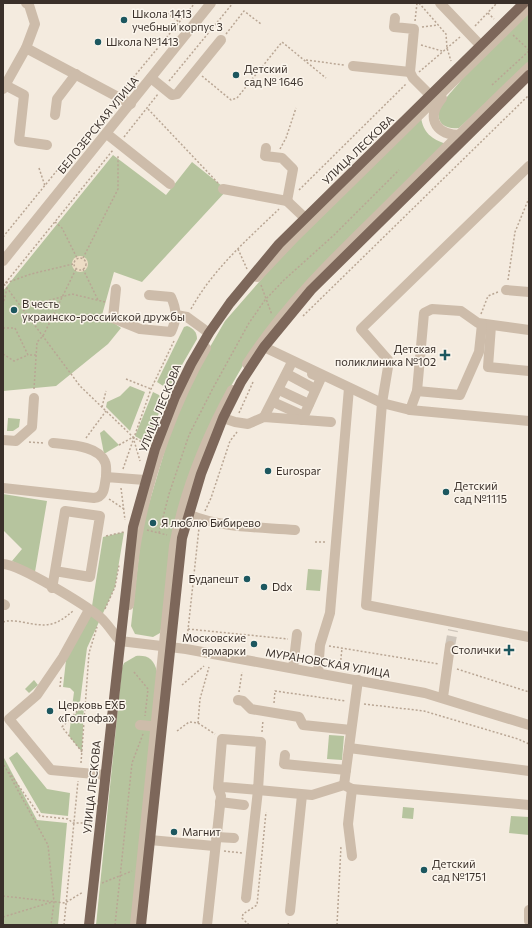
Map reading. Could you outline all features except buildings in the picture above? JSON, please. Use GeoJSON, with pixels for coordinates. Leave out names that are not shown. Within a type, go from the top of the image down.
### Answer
{"type":"FeatureCollection","features":[{"type":"Feature","properties":{"kind":"main road","name":"УЛИЦА ЛЕСКОВА"},"geometry":{"type":"LineString","coordinates":[[89,925],[105,775],[122,641],[133,527],[145,480],[155,449],[175,397],[191,364],[209,333],[254,273],[305,218],[524,3]]}},
{"type":"Feature","properties":{"kind":"main road"},"geometry":{"type":"LineString","coordinates":[[141,925],[150,840],[150,726],[166,646],[182,538],[188,514],[223,418],[241,382],[264,347],[311,290],[466,135],[529,75]]}},
{"type":"Feature","properties":{"kind":"street"},"geometry":{"type":"LineString","coordinates":[[26,3],[29,5],[35,24],[26,48],[4,87],[24,95],[19,141],[47,145]]}},
{"type":"Feature","properties":{"kind":"street","name":"БЕЛОЗЕРСКАЯ УЛИЦА"},"geometry":{"type":"LineString","coordinates":[[3,261],[107,134],[211,3]]}},
{"type":"Feature","properties":{"kind":"street"},"geometry":{"type":"LineString","coordinates":[[440,3],[481,46]]}},
{"type":"Feature","properties":{"kind":"street","name":"УЛИЦА ЛЕСКОВА"},"geometry":{"type":"LineString","coordinates":[[94,925],[122,641],[139,528],[151,480],[180,400],[196,366],[223,320],[263,271],[292,239],[529,7]]}},
{"type":"Feature","properties":{"kind":"street"},"geometry":{"type":"LineString","coordinates":[[395,18],[394,27],[414,29],[412,75]]}},
{"type":"Feature","properties":{"kind":"street"},"geometry":{"type":"LineString","coordinates":[[152,78],[172,95],[177,94],[221,40]]}},
{"type":"Feature","properties":{"kind":"street"},"geometry":{"type":"LineString","coordinates":[[26,48],[131,104]]}},
{"type":"Feature","properties":{"kind":"street"},"geometry":{"type":"LineString","coordinates":[[466,60],[458,82],[435,107],[434,118],[442,132],[466,135]]}},
{"type":"Feature","properties":{"kind":"street"},"geometry":{"type":"LineString","coordinates":[[354,66],[412,75],[430,95]]}},
{"type":"Feature","properties":{"kind":"street"},"geometry":{"type":"LineString","coordinates":[[166,646],[177,529],[204,447],[237,380],[259,345],[306,287],[394,199],[466,135],[529,67]]}},
{"type":"Feature","properties":{"kind":"street"},"geometry":{"type":"LineString","coordinates":[[55,115],[57,99],[76,74]]}},
{"type":"Feature","properties":{"kind":"street"},"geometry":{"type":"LineString","coordinates":[[107,134],[170,184]]}},
{"type":"Feature","properties":{"kind":"street"},"geometry":{"type":"LineString","coordinates":[[266,148],[265,156],[282,158],[293,169],[287,201]]}},
{"type":"Feature","properties":{"kind":"street"},"geometry":{"type":"LineString","coordinates":[[529,166],[361,329],[389,361],[382,403],[366,605],[454,626],[529,637]]}},
{"type":"Feature","properties":{"kind":"street"},"geometry":{"type":"LineString","coordinates":[[223,189],[287,201],[305,218]]}},
{"type":"Feature","properties":{"kind":"street"},"geometry":{"type":"LineString","coordinates":[[116,289],[113,318],[140,329],[171,332],[176,315],[176,309],[171,297],[149,295]]}},
{"type":"Feature","properties":{"kind":"street"},"geometry":{"type":"LineString","coordinates":[[506,290],[529,292]]}},
{"type":"Feature","properties":{"kind":"street"},"geometry":{"type":"LineString","coordinates":[[410,410],[417,391],[424,313],[432,309],[461,311],[484,324],[529,330]]}},
{"type":"Feature","properties":{"kind":"street"},"geometry":{"type":"LineString","coordinates":[[176,315],[187,317],[209,333]]}},
{"type":"Feature","properties":{"kind":"street"},"geometry":{"type":"LineString","coordinates":[[484,324],[488,367],[529,371]]}},
{"type":"Feature","properties":{"kind":"street"},"geometry":{"type":"LineString","coordinates":[[417,391],[460,395],[479,352],[484,324]]}},
{"type":"Feature","properties":{"kind":"street"},"geometry":{"type":"LineString","coordinates":[[264,347],[382,403],[410,410],[529,421]]}},
{"type":"Feature","properties":{"kind":"street"},"geometry":{"type":"LineString","coordinates":[[281,356],[291,364],[321,378],[303,418]]}},
{"type":"Feature","properties":{"kind":"street"},"geometry":{"type":"LineString","coordinates":[[264,417],[273,402],[291,364]]}},
{"type":"Feature","properties":{"kind":"street"},"geometry":{"type":"LineString","coordinates":[[287,374],[315,389]]}},
{"type":"Feature","properties":{"kind":"street"},"geometry":{"type":"LineString","coordinates":[[318,673],[320,644],[330,613],[350,388]]}},
{"type":"Feature","properties":{"kind":"street"},"geometry":{"type":"LineString","coordinates":[[279,390],[309,404]]}},
{"type":"Feature","properties":{"kind":"street"},"geometry":{"type":"LineString","coordinates":[[3,440],[16,441],[32,427],[34,398]]}},
{"type":"Feature","properties":{"kind":"street"},"geometry":{"type":"LineString","coordinates":[[273,402],[303,418]]}},
{"type":"Feature","properties":{"kind":"street"},"geometry":{"type":"LineString","coordinates":[[223,418],[248,424],[264,417],[303,418],[331,422]]}},
{"type":"Feature","properties":{"kind":"street"},"geometry":{"type":"LineString","coordinates":[[3,488],[94,498],[99,497],[102,494],[106,477],[106,464],[102,458],[81,446],[53,443]]}},
{"type":"Feature","properties":{"kind":"street"},"geometry":{"type":"LineString","coordinates":[[106,477],[145,480]]}},
{"type":"Feature","properties":{"kind":"street"},"geometry":{"type":"LineString","coordinates":[[52,588],[55,571],[66,511],[100,516],[90,577],[55,571]]}},
{"type":"Feature","properties":{"kind":"street"},"geometry":{"type":"LineString","coordinates":[[188,514],[200,519],[242,526],[295,530]]}},
{"type":"Feature","properties":{"kind":"street"},"geometry":{"type":"LineString","coordinates":[[4,563],[20,568],[89,610],[100,618],[122,641]]}},
{"type":"Feature","properties":{"kind":"street"},"geometry":{"type":"LineString","coordinates":[[89,610],[63,657],[37,695],[9,719],[51,770],[105,775]]}},
{"type":"Feature","properties":{"kind":"street"},"geometry":{"type":"LineString","coordinates":[[293,668],[296,637]]}},
{"type":"Feature","properties":{"kind":"street","name":"МУРАНОВСКАЯ УЛИЦА"},"geometry":{"type":"LineString","coordinates":[[122,641],[166,646],[293,668],[443,697],[529,725]]}},
{"type":"Feature","properties":{"kind":"street"},"geometry":{"type":"LineString","coordinates":[[443,697],[446,666],[450,646]]}},
{"type":"Feature","properties":{"kind":"street"},"geometry":{"type":"LineString","coordinates":[[352,856],[348,824],[348,787],[346,770],[358,680]]}},
{"type":"Feature","properties":{"kind":"street"},"geometry":{"type":"LineString","coordinates":[[238,700],[243,701],[251,709],[299,717],[303,725],[351,730]]}},
{"type":"Feature","properties":{"kind":"street"},"geometry":{"type":"LineString","coordinates":[[135,925],[150,726]]}},
{"type":"Feature","properties":{"kind":"street"},"geometry":{"type":"LineString","coordinates":[[207,925],[221,796],[218,788],[222,739],[261,742],[258,790],[246,898]]}},
{"type":"Feature","properties":{"kind":"street"},"geometry":{"type":"LineString","coordinates":[[349,748],[529,771]]}},
{"type":"Feature","properties":{"kind":"street"},"geometry":{"type":"LineString","coordinates":[[285,755],[284,764],[346,770]]}},
{"type":"Feature","properties":{"kind":"street"},"geometry":{"type":"LineString","coordinates":[[223,786],[302,795],[312,795],[348,787],[529,805]]}},
{"type":"Feature","properties":{"kind":"street"},"geometry":{"type":"LineString","coordinates":[[290,911],[302,795]]}},
{"type":"Feature","properties":{"kind":"street"},"geometry":{"type":"LineString","coordinates":[[220,802],[244,805]]}},
{"type":"Feature","properties":{"kind":"street"},"geometry":{"type":"LineString","coordinates":[[150,840],[215,844],[234,838]]}},
{"type":"Feature","properties":{"kind":"street"},"geometry":{"type":"LineString","coordinates":[[529,910],[529,921]]}},
{"type":"Feature","properties":{"kind":"path"},"geometry":{"type":"LineString","coordinates":[[3,237],[195,3]]}},
{"type":"Feature","properties":{"kind":"path"},"geometry":{"type":"LineString","coordinates":[[418,3],[414,29],[438,25]]}},
{"type":"Feature","properties":{"kind":"path"},"geometry":{"type":"LineString","coordinates":[[418,3],[446,34],[447,48],[451,63]]}},
{"type":"Feature","properties":{"kind":"path"},"geometry":{"type":"LineString","coordinates":[[493,3],[497,4]]}},
{"type":"Feature","properties":{"kind":"path"},"geometry":{"type":"LineString","coordinates":[[475,26],[497,4]]}},
{"type":"Feature","properties":{"kind":"path"},"geometry":{"type":"LineString","coordinates":[[221,40],[244,11],[260,24]]}},
{"type":"Feature","properties":{"kind":"path"},"geometry":{"type":"LineString","coordinates":[[167,13],[179,22]]}},
{"type":"Feature","properties":{"kind":"path"},"geometry":{"type":"LineString","coordinates":[[488,13],[495,20]]}},
{"type":"Feature","properties":{"kind":"path"},"geometry":{"type":"LineString","coordinates":[[492,85],[529,50],[508,31]]}},
{"type":"Feature","properties":{"kind":"path"},"geometry":{"type":"LineString","coordinates":[[298,190],[412,75],[460,37]]}},
{"type":"Feature","properties":{"kind":"path"},"geometry":{"type":"LineString","coordinates":[[196,71],[231,100],[238,98],[282,42],[326,78]]}},
{"type":"Feature","properties":{"kind":"path"},"geometry":{"type":"LineString","coordinates":[[413,43],[443,51]]}},
{"type":"Feature","properties":{"kind":"path"},"geometry":{"type":"LineString","coordinates":[[305,60],[354,66]]}},
{"type":"Feature","properties":{"kind":"path"},"geometry":{"type":"LineString","coordinates":[[300,318],[529,95]]}},
{"type":"Feature","properties":{"kind":"path"},"geometry":{"type":"LineString","coordinates":[[147,108],[223,189]]}},
{"type":"Feature","properties":{"kind":"path"},"geometry":{"type":"LineString","coordinates":[[274,157],[286,138],[296,108]]}},
{"type":"Feature","properties":{"kind":"path"},"geometry":{"type":"LineString","coordinates":[[83,258],[118,189],[118,144]]}},
{"type":"Feature","properties":{"kind":"path"},"geometry":{"type":"LineString","coordinates":[[39,168],[45,186]]}},
{"type":"Feature","properties":{"kind":"path"},"geometry":{"type":"LineString","coordinates":[[484,324],[488,296],[506,290],[516,232],[529,198]]}},
{"type":"Feature","properties":{"kind":"path"},"geometry":{"type":"LineString","coordinates":[[187,317],[201,291],[215,272],[287,201]]}},
{"type":"Feature","properties":{"kind":"path"},"geometry":{"type":"LineString","coordinates":[[55,222],[62,228],[77,258]]}},
{"type":"Feature","properties":{"kind":"path"},"geometry":{"type":"LineString","coordinates":[[238,249],[247,269]]}},
{"type":"Feature","properties":{"kind":"path"},"geometry":{"type":"LineString","coordinates":[[77,258],[83,258]]}},
{"type":"Feature","properties":{"kind":"path"},"geometry":{"type":"LineString","coordinates":[[77,258],[73,264],[31,274],[4,285],[80,386],[133,437],[145,444]]}},
{"type":"Feature","properties":{"kind":"path"},"geometry":{"type":"LineString","coordinates":[[83,258],[86,264],[83,269]]}},
{"type":"Feature","properties":{"kind":"path"},"geometry":{"type":"LineString","coordinates":[[73,264],[76,269]]}},
{"type":"Feature","properties":{"kind":"path"},"geometry":{"type":"LineString","coordinates":[[76,269],[83,269]]}},
{"type":"Feature","properties":{"kind":"path"},"geometry":{"type":"LineString","coordinates":[[34,398],[37,342],[43,336],[76,269]]}},
{"type":"Feature","properties":{"kind":"path"},"geometry":{"type":"LineString","coordinates":[[83,269],[98,301]]}},
{"type":"Feature","properties":{"kind":"path"},"geometry":{"type":"LineString","coordinates":[[259,279],[265,300],[274,320]]}},
{"type":"Feature","properties":{"kind":"path"},"geometry":{"type":"LineString","coordinates":[[3,305],[7,288]]}},
{"type":"Feature","properties":{"kind":"path"},"geometry":{"type":"LineString","coordinates":[[22,308],[72,294],[114,304]]}},
{"type":"Feature","properties":{"kind":"path"},"geometry":{"type":"LineString","coordinates":[[3,328],[10,327],[18,331],[28,355]]}},
{"type":"Feature","properties":{"kind":"path"},"geometry":{"type":"LineString","coordinates":[[96,540],[124,532],[124,509],[120,478],[133,437],[151,389],[176,336]]}},
{"type":"Feature","properties":{"kind":"path"},"geometry":{"type":"LineString","coordinates":[[3,354],[14,361],[28,355],[36,355]]}},
{"type":"Feature","properties":{"kind":"path"},"geometry":{"type":"LineString","coordinates":[[235,422],[256,377]]}},
{"type":"Feature","properties":{"kind":"path"},"geometry":{"type":"LineString","coordinates":[[126,379],[151,389]]}},
{"type":"Feature","properties":{"kind":"path"},"geometry":{"type":"LineString","coordinates":[[102,407],[106,391]]}},
{"type":"Feature","properties":{"kind":"path"},"geometry":{"type":"LineString","coordinates":[[81,446],[91,428],[106,411]]}},
{"type":"Feature","properties":{"kind":"path"},"geometry":{"type":"LineString","coordinates":[[186,642],[200,519],[211,498],[230,441],[236,435]]}},
{"type":"Feature","properties":{"kind":"path"},"geometry":{"type":"LineString","coordinates":[[119,445],[133,437]]}},
{"type":"Feature","properties":{"kind":"path"},"geometry":{"type":"LineString","coordinates":[[133,437],[140,462]]}},
{"type":"Feature","properties":{"kind":"path"},"geometry":{"type":"LineString","coordinates":[[102,494],[124,509]]}},
{"type":"Feature","properties":{"kind":"path"},"geometry":{"type":"LineString","coordinates":[[139,528],[173,536]]}},
{"type":"Feature","properties":{"kind":"path"},"geometry":{"type":"LineString","coordinates":[[193,540],[198,541]]}},
{"type":"Feature","properties":{"kind":"path"},"geometry":{"type":"LineString","coordinates":[[315,542],[336,543]]}},
{"type":"Feature","properties":{"kind":"path"},"geometry":{"type":"LineString","coordinates":[[64,925],[73,823],[82,752],[84,704],[89,653],[100,618],[115,587],[119,564]]}},
{"type":"Feature","properties":{"kind":"path"},"geometry":{"type":"LineString","coordinates":[[3,622],[15,621],[44,626],[54,624],[62,621],[79,604]]}},
{"type":"Feature","properties":{"kind":"path"},"geometry":{"type":"LineString","coordinates":[[188,629],[296,637]]}},
{"type":"Feature","properties":{"kind":"path"},"geometry":{"type":"LineString","coordinates":[[320,644],[446,666],[516,686],[529,692]]}},
{"type":"Feature","properties":{"kind":"path"},"geometry":{"type":"LineString","coordinates":[[339,677],[342,648]]}},
{"type":"Feature","properties":{"kind":"path"},"geometry":{"type":"LineString","coordinates":[[182,685],[204,666]]}},
{"type":"Feature","properties":{"kind":"path"},"geometry":{"type":"LineString","coordinates":[[198,723],[200,699],[209,667]]}},
{"type":"Feature","properties":{"kind":"path"},"geometry":{"type":"LineString","coordinates":[[115,925],[132,763],[150,726],[148,689],[134,672]]}},
{"type":"Feature","properties":{"kind":"path"},"geometry":{"type":"LineString","coordinates":[[238,700],[242,672]]}},
{"type":"Feature","properties":{"kind":"path"},"geometry":{"type":"LineString","coordinates":[[261,742],[275,691],[424,711],[518,739],[529,744]]}},
{"type":"Feature","properties":{"kind":"path"},"geometry":{"type":"LineString","coordinates":[[82,752],[62,727],[84,704]]}},
{"type":"Feature","properties":{"kind":"path"},"geometry":{"type":"LineString","coordinates":[[177,731],[189,722],[198,723],[222,739]]}},
{"type":"Feature","properties":{"kind":"path"},"geometry":{"type":"LineString","coordinates":[[4,764],[40,816],[68,819],[73,823],[100,823]]}},
{"type":"Feature","properties":{"kind":"path"},"geometry":{"type":"LineString","coordinates":[[4,764],[48,845],[54,902],[50,925]]}},
{"type":"Feature","properties":{"kind":"path"},"geometry":{"type":"LineString","coordinates":[[249,925],[242,918],[243,914],[257,905],[266,812]]}},
{"type":"Feature","properties":{"kind":"path"},"geometry":{"type":"LineString","coordinates":[[337,925],[341,841]]}},
{"type":"Feature","properties":{"kind":"path"},"geometry":{"type":"LineString","coordinates":[[215,844],[251,854]]}},
{"type":"Feature","properties":{"kind":"path"},"geometry":{"type":"LineString","coordinates":[[99,885],[133,870]]}},
{"type":"Feature","properties":{"kind":"path"},"geometry":{"type":"LineString","coordinates":[[3,896],[65,903],[84,891]]}},
{"type":"Feature","properties":{"kind":"path"},"geometry":{"type":"LineString","coordinates":[[3,917],[54,902]]}},
{"type":"Feature","properties":{"kind":"green space"},"geometry":{"type":"Polygon","coordinates":[[[529,11],[529,63],[459,128],[450,128],[442,124],[439,118],[439,111],[446,98],[462,80],[465,74],[529,11]]]}},
{"type":"Feature","properties":{"kind":"green space"},"geometry":{"type":"Polygon","coordinates":[[[421,117],[422,123],[429,135],[446,144],[249,355],[220,405],[160,633],[153,637],[135,634],[131,626],[142,527],[172,426],[203,359],[225,321],[293,243],[421,117]]]}},
{"type":"Feature","properties":{"kind":"green space"},"geometry":{"type":"Polygon","coordinates":[[[113,155],[166,195],[192,162],[227,190],[142,282],[114,272],[102,315],[121,328],[108,344],[56,386],[3,391],[3,291],[113,155]]]}},
{"type":"Feature","properties":{"kind":"green space"},"geometry":{"type":"Polygon","coordinates":[[[187,326],[194,331],[197,339],[168,389],[157,382],[184,327],[187,326]]]}},
{"type":"Feature","properties":{"kind":"green space"},"geometry":{"type":"Polygon","coordinates":[[[130,386],[145,392],[130,431],[106,407],[107,402],[120,396],[130,386]]]}},
{"type":"Feature","properties":{"kind":"green space"},"geometry":{"type":"Polygon","coordinates":[[[153,392],[165,398],[147,443],[135,436],[153,392]]]}},
{"type":"Feature","properties":{"kind":"green space"},"geometry":{"type":"Polygon","coordinates":[[[8,418],[20,419],[19,427],[13,431],[7,431],[8,418]]]}},
{"type":"Feature","properties":{"kind":"green space"},"geometry":{"type":"Polygon","coordinates":[[[104,430],[119,445],[104,454],[100,433],[104,430]]]}},
{"type":"Feature","properties":{"kind":"green space"},"geometry":{"type":"Polygon","coordinates":[[[3,494],[47,501],[35,572],[12,561],[22,549],[3,530],[3,494]]]}},
{"type":"Feature","properties":{"kind":"green space"},"geometry":{"type":"Polygon","coordinates":[[[124,532],[115,587],[87,648],[80,702],[72,707],[74,692],[70,688],[63,687],[66,660],[92,606],[103,537],[124,532]]]}},
{"type":"Feature","properties":{"kind":"green space"},"geometry":{"type":"Polygon","coordinates":[[[308,569],[322,570],[320,591],[306,590],[308,569]]]}},
{"type":"Feature","properties":{"kind":"green space"},"geometry":{"type":"Polygon","coordinates":[[[136,656],[144,656],[150,659],[157,672],[132,925],[96,925],[122,668],[124,663],[136,656]]]}},
{"type":"Feature","properties":{"kind":"green space"},"geometry":{"type":"Polygon","coordinates":[[[34,680],[38,685],[29,693],[25,689],[34,680]]]}},
{"type":"Feature","properties":{"kind":"green space"},"geometry":{"type":"Polygon","coordinates":[[[84,704],[82,752],[69,736],[71,719],[84,704]]]}},
{"type":"Feature","properties":{"kind":"green space"},"geometry":{"type":"Polygon","coordinates":[[[329,735],[344,736],[342,760],[327,759],[329,735]]]}},
{"type":"Feature","properties":{"kind":"green space"},"geometry":{"type":"Polygon","coordinates":[[[17,752],[47,789],[70,793],[68,816],[41,813],[9,758],[17,752]]]}},
{"type":"Feature","properties":{"kind":"green space"},"geometry":{"type":"Polygon","coordinates":[[[3,756],[37,820],[67,823],[58,925],[3,925],[3,756]]]}},
{"type":"Feature","properties":{"kind":"green space"},"geometry":{"type":"Polygon","coordinates":[[[403,807],[414,808],[413,819],[402,818],[403,807]]]}},
{"type":"Feature","properties":{"kind":"green space"},"geometry":{"type":"Polygon","coordinates":[[[511,816],[529,817],[529,835],[509,833],[511,816]]]}},
{"type":"Feature","properties":{"kind":"shaded area"},"geometry":{"type":"Polygon","coordinates":[[[80,256],[86,258],[88,264],[86,270],[80,272],[74,270],[72,264],[74,258],[80,256]]]}},
{"type":"Feature","properties":{"kind":"tunnel"},"geometry":{"type":"LineString","coordinates":[[450,646],[453,630]]}},
{"type":"Feature","properties":{"kind":"place","name":"Школа 1413 учебный корпус 3"},"geometry":{"type":"Point","coordinates":[124,20]}},
{"type":"Feature","properties":{"kind":"place","name":"Школа №1413"},"geometry":{"type":"Point","coordinates":[98,42]}},
{"type":"Feature","properties":{"kind":"place","name":"Детский сад № 1646"},"geometry":{"type":"Point","coordinates":[236,75]}},
{"type":"Feature","properties":{"kind":"place","name":"В честь украинско-российской дружбы"},"geometry":{"type":"Point","coordinates":[14,310]}},
{"type":"Feature","properties":{"kind":"place","name":"Детская поликлиника №102"},"geometry":{"type":"Point","coordinates":[445,355]}},
{"type":"Feature","properties":{"kind":"place","name":"Eurospar"},"geometry":{"type":"Point","coordinates":[268,471]}},
{"type":"Feature","properties":{"kind":"place","name":"Детский сад №1115"},"geometry":{"type":"Point","coordinates":[446,492]}},
{"type":"Feature","properties":{"kind":"place","name":"Я люблю Бибирево"},"geometry":{"type":"Point","coordinates":[153,523]}},
{"type":"Feature","properties":{"kind":"place","name":"Будапешт"},"geometry":{"type":"Point","coordinates":[247,579]}},
{"type":"Feature","properties":{"kind":"place","name":"Ddx"},"geometry":{"type":"Point","coordinates":[264,587]}},
{"type":"Feature","properties":{"kind":"place","name":"Московские ярмарки"},"geometry":{"type":"Point","coordinates":[254,644]}},
{"type":"Feature","properties":{"kind":"place","name":"Столички"},"geometry":{"type":"Point","coordinates":[509,650]}},
{"type":"Feature","properties":{"kind":"place","name":"Церковь ЕХБ «Голгофа»"},"geometry":{"type":"Point","coordinates":[50,711]}},
{"type":"Feature","properties":{"kind":"place","name":"Магнит"},"geometry":{"type":"Point","coordinates":[174,832]}},
{"type":"Feature","properties":{"kind":"place","name":"Детский сад №1751"},"geometry":{"type":"Point","coordinates":[424,870]}}]}
